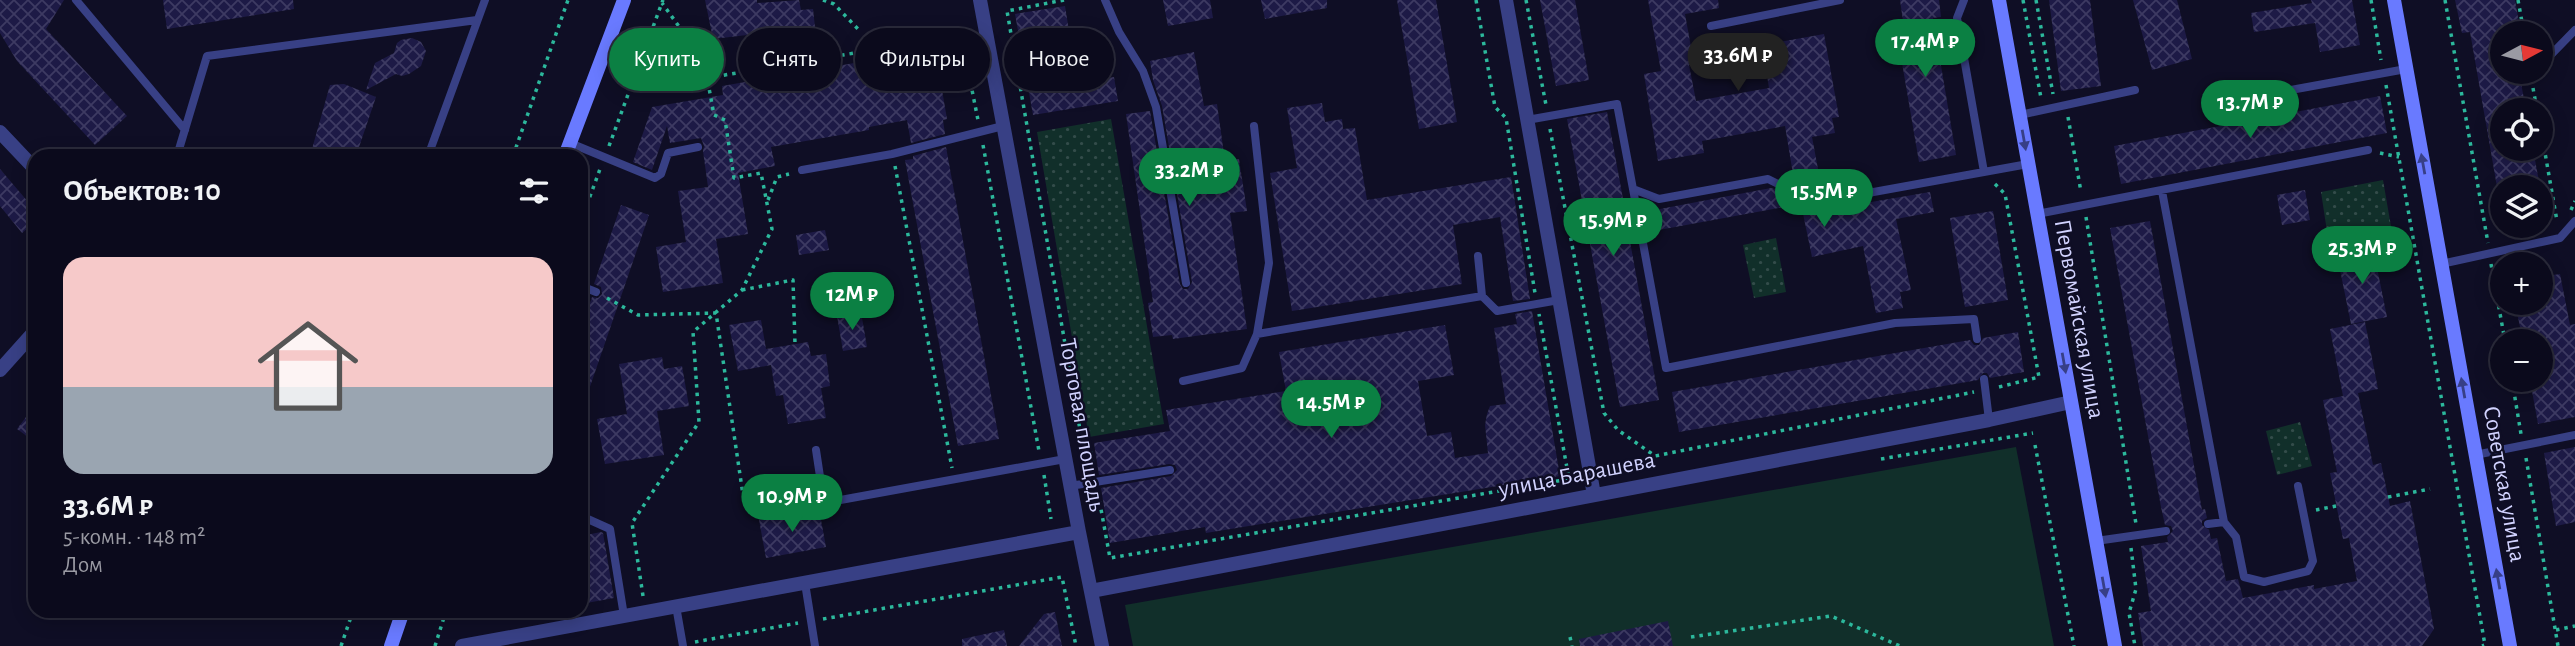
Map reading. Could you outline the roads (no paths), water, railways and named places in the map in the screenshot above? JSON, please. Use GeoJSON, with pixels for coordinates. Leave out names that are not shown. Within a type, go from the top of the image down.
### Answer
{"type":"FeatureCollection","features":[{"type":"Feature","properties":{"kind":"main road"},"geometry":{"type":"LineString","coordinates":[[568,149],[624,0]]}},
{"type":"Feature","properties":{"kind":"main road","name":"Первомайская улица"},"geometry":{"type":"LineString","coordinates":[[1999,0],[2115,646]]}},
{"type":"Feature","properties":{"kind":"main road","name":"Советская улица"},"geometry":{"type":"LineString","coordinates":[[2394,0],[2510,646]]}},
{"type":"Feature","properties":{"kind":"main road"},"geometry":{"type":"LineString","coordinates":[[391,646],[401,618]]}},
{"type":"Feature","properties":{"kind":"street","name":"Торговая площадь"},"geometry":{"type":"LineString","coordinates":[[462,646],[1079,532],[980,0]]}},
{"type":"Feature","properties":{"kind":"street"},"geometry":{"type":"LineString","coordinates":[[1506,0],[1594,495]]}},
{"type":"Feature","properties":{"kind":"street"},"geometry":{"type":"LineString","coordinates":[[0,132],[28,162]]}},
{"type":"Feature","properties":{"kind":"street"},"geometry":{"type":"LineString","coordinates":[[0,370],[28,339]]}},
{"type":"Feature","properties":{"kind":"street","name":"улица Барашева"},"geometry":{"type":"LineString","coordinates":[[1091,590],[1989,420],[2071,402]]}},
{"type":"Feature","properties":{"kind":"street"},"geometry":{"type":"LineString","coordinates":[[1079,532],[1102,646]]}},
{"type":"Feature","properties":{"kind":"lane"},"geometry":{"type":"LineString","coordinates":[[76,0],[185,130]]}},
{"type":"Feature","properties":{"kind":"lane"},"geometry":{"type":"LineString","coordinates":[[431,149],[485,0]]}},
{"type":"Feature","properties":{"kind":"lane"},"geometry":{"type":"LineString","coordinates":[[1105,0],[1119,32],[1143,71],[1156,107],[1186,283]]}},
{"type":"Feature","properties":{"kind":"lane"},"geometry":{"type":"LineString","coordinates":[[1711,26],[1840,0]]}},
{"type":"Feature","properties":{"kind":"lane"},"geometry":{"type":"LineString","coordinates":[[1964,0],[1957,18],[1984,172]]}},
{"type":"Feature","properties":{"kind":"lane"},"geometry":{"type":"LineString","coordinates":[[179,149],[208,56],[477,20]]}},
{"type":"Feature","properties":{"kind":"lane"},"geometry":{"type":"LineString","coordinates":[[2553,53],[2575,30]]}},
{"type":"Feature","properties":{"kind":"lane"},"geometry":{"type":"LineString","coordinates":[[2280,92],[2406,69]]}},
{"type":"Feature","properties":{"kind":"lane"},"geometry":{"type":"LineString","coordinates":[[2020,115],[2135,90]]}},
{"type":"Feature","properties":{"kind":"lane"},"geometry":{"type":"LineString","coordinates":[[1527,120],[1617,104],[1666,368],[1895,323],[1974,319],[1977,339]]}},
{"type":"Feature","properties":{"kind":"lane"},"geometry":{"type":"LineString","coordinates":[[802,170],[892,154],[1003,126]]}},
{"type":"Feature","properties":{"kind":"lane"},"geometry":{"type":"LineString","coordinates":[[1183,381],[1241,368],[1258,334],[1269,263],[1254,126]]}},
{"type":"Feature","properties":{"kind":"lane"},"geometry":{"type":"LineString","coordinates":[[588,154],[655,178],[661,174],[668,153],[698,147]]}},
{"type":"Feature","properties":{"kind":"lane"},"geometry":{"type":"LineString","coordinates":[[2037,214],[2368,150]]}},
{"type":"Feature","properties":{"kind":"lane"},"geometry":{"type":"LineString","coordinates":[[1633,189],[1659,199],[1768,179],[1778,184],[1829,174],[1835,199],[2028,164]]}},
{"type":"Feature","properties":{"kind":"lane"},"geometry":{"type":"LineString","coordinates":[[2162,191],[2224,522],[2235,537],[2244,577],[2264,582],[2308,571],[2313,561],[2298,486]]}},
{"type":"Feature","properties":{"kind":"lane"},"geometry":{"type":"LineString","coordinates":[[2441,264],[2560,238],[2575,221]]}},
{"type":"Feature","properties":{"kind":"lane"},"geometry":{"type":"LineString","coordinates":[[1478,256],[1482,296],[1497,311],[1559,300]]}},
{"type":"Feature","properties":{"kind":"lane"},"geometry":{"type":"LineString","coordinates":[[588,289],[596,292]]}},
{"type":"Feature","properties":{"kind":"lane"},"geometry":{"type":"LineString","coordinates":[[1258,334],[1482,296]]}},
{"type":"Feature","properties":{"kind":"lane"},"geometry":{"type":"LineString","coordinates":[[1984,379],[1989,420]]}},
{"type":"Feature","properties":{"kind":"lane"},"geometry":{"type":"LineString","coordinates":[[2475,455],[2575,435]]}},
{"type":"Feature","properties":{"kind":"lane"},"geometry":{"type":"LineString","coordinates":[[817,450],[824,503],[1065,460]]}},
{"type":"Feature","properties":{"kind":"lane"},"geometry":{"type":"LineString","coordinates":[[1070,486],[1170,470]]}},
{"type":"Feature","properties":{"kind":"lane"},"geometry":{"type":"LineString","coordinates":[[588,519],[610,529],[624,616]]}},
{"type":"Feature","properties":{"kind":"lane"},"geometry":{"type":"LineString","coordinates":[[2208,524],[2224,522]]}},
{"type":"Feature","properties":{"kind":"lane"},"geometry":{"type":"LineString","coordinates":[[2096,541],[2166,531]]}},
{"type":"Feature","properties":{"kind":"lane"},"geometry":{"type":"LineString","coordinates":[[805,583],[815,646]]}},
{"type":"Feature","properties":{"kind":"lane"},"geometry":{"type":"LineString","coordinates":[[676,606],[683,645]]}}]}
